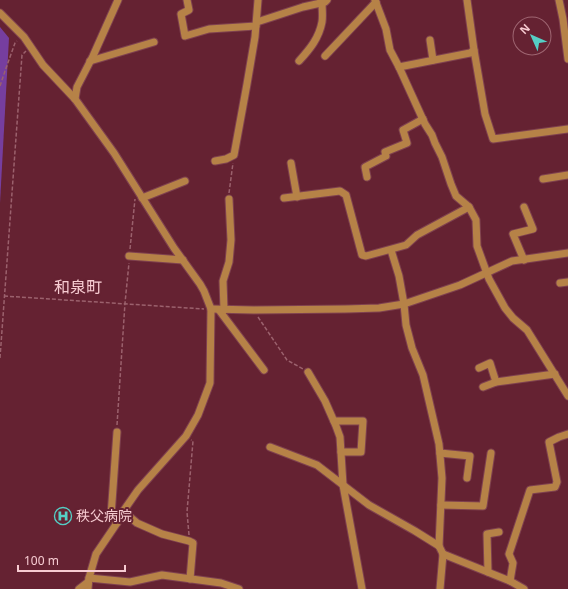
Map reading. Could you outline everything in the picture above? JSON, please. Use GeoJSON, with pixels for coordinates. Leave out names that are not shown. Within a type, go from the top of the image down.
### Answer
{"type":"FeatureCollection","features":[{"type":"Feature","properties":{"kind":"street"},"geometry":{"type":"LineString","coordinates":[[75,99],[77,87],[118,0]]}},
{"type":"Feature","properties":{"kind":"street"},"geometry":{"type":"LineString","coordinates":[[187,0],[189,10],[181,14],[186,36],[209,30],[256,24],[323,1],[322,22],[317,36],[312,47],[299,61]]}},
{"type":"Feature","properties":{"kind":"street"},"geometry":{"type":"LineString","coordinates":[[215,161],[226,159],[234,155],[247,84],[258,0]]}},
{"type":"Feature","properties":{"kind":"street"},"geometry":{"type":"LineString","coordinates":[[467,0],[485,114],[493,139],[568,129]]}},
{"type":"Feature","properties":{"kind":"street"},"geometry":{"type":"LineString","coordinates":[[559,0],[568,59]]}},
{"type":"Feature","properties":{"kind":"street"},"geometry":{"type":"LineString","coordinates":[[325,56],[375,1],[386,29],[390,50],[442,157],[456,196],[468,207],[476,220],[477,246],[487,273],[498,296],[513,318],[527,330],[568,396]]}},
{"type":"Feature","properties":{"kind":"street"},"geometry":{"type":"LineString","coordinates":[[0,13],[24,37],[43,65],[75,99],[114,153],[174,248],[218,310],[264,370]]}},
{"type":"Feature","properties":{"kind":"street"},"geometry":{"type":"LineString","coordinates":[[430,40],[433,60]]}},
{"type":"Feature","properties":{"kind":"street"},"geometry":{"type":"LineString","coordinates":[[90,61],[154,42]]}},
{"type":"Feature","properties":{"kind":"street"},"geometry":{"type":"LineString","coordinates":[[399,67],[470,53],[474,50]]}},
{"type":"Feature","properties":{"kind":"street"},"geometry":{"type":"LineString","coordinates":[[368,177],[365,167],[386,156],[385,152],[408,143],[403,130],[423,119]]}},
{"type":"Feature","properties":{"kind":"street"},"geometry":{"type":"LineString","coordinates":[[291,163],[297,197]]}},
{"type":"Feature","properties":{"kind":"street"},"geometry":{"type":"LineString","coordinates":[[544,179],[568,175]]}},
{"type":"Feature","properties":{"kind":"street"},"geometry":{"type":"LineString","coordinates":[[142,198],[185,181]]}},
{"type":"Feature","properties":{"kind":"street"},"geometry":{"type":"LineString","coordinates":[[284,198],[340,191],[346,195],[362,255],[366,256],[406,245],[417,235],[468,207]]}},
{"type":"Feature","properties":{"kind":"street"},"geometry":{"type":"LineString","coordinates":[[88,583],[96,554],[138,490],[186,436],[198,415],[210,383],[218,310],[223,281],[229,262],[231,240],[229,199]]}},
{"type":"Feature","properties":{"kind":"street"},"geometry":{"type":"LineString","coordinates":[[524,207],[533,229],[513,234],[524,260]]}},
{"type":"Feature","properties":{"kind":"street"},"geometry":{"type":"LineString","coordinates":[[391,250],[399,276],[406,325],[422,376],[439,444],[442,478],[439,546]]}},
{"type":"Feature","properties":{"kind":"street"},"geometry":{"type":"LineString","coordinates":[[218,310],[379,308],[404,304],[460,285],[512,261],[568,253]]}},
{"type":"Feature","properties":{"kind":"street"},"geometry":{"type":"LineString","coordinates":[[129,256],[183,260]]}},
{"type":"Feature","properties":{"kind":"street"},"geometry":{"type":"LineString","coordinates":[[560,283],[568,282]]}},
{"type":"Feature","properties":{"kind":"street"},"geometry":{"type":"LineString","coordinates":[[479,368],[490,363],[496,382]]}},
{"type":"Feature","properties":{"kind":"street"},"geometry":{"type":"LineString","coordinates":[[308,372],[325,400],[340,437],[343,485],[362,589]]}},
{"type":"Feature","properties":{"kind":"street"},"geometry":{"type":"LineString","coordinates":[[483,387],[496,382],[555,374]]}},
{"type":"Feature","properties":{"kind":"street"},"geometry":{"type":"LineString","coordinates":[[334,421],[363,421],[361,452],[341,452]]}},
{"type":"Feature","properties":{"kind":"street"},"geometry":{"type":"LineString","coordinates":[[117,432],[111,516],[117,523]]}},
{"type":"Feature","properties":{"kind":"street"},"geometry":{"type":"LineString","coordinates":[[510,581],[513,563],[509,554],[530,490],[555,487],[557,482],[549,442],[568,434]]}},
{"type":"Feature","properties":{"kind":"street"},"geometry":{"type":"LineString","coordinates":[[270,447],[317,464],[368,505],[439,546],[444,554],[510,581],[524,589]]}},
{"type":"Feature","properties":{"kind":"street"},"geometry":{"type":"LineString","coordinates":[[440,453],[470,456],[467,478]]}},
{"type":"Feature","properties":{"kind":"street"},"geometry":{"type":"LineString","coordinates":[[441,505],[483,506],[491,453]]}},
{"type":"Feature","properties":{"kind":"street"},"geometry":{"type":"LineString","coordinates":[[122,513],[137,523],[162,534],[193,543],[190,579]]}},
{"type":"Feature","properties":{"kind":"street"},"geometry":{"type":"LineString","coordinates":[[488,572],[487,534],[499,532]]}},
{"type":"Feature","properties":{"kind":"street"},"geometry":{"type":"LineString","coordinates":[[440,589],[444,554]]}},
{"type":"Feature","properties":{"kind":"street"},"geometry":{"type":"LineString","coordinates":[[79,589],[88,583],[130,582],[162,575],[221,583],[239,589]]}},
{"type":"Feature","properties":{"kind":"path"},"geometry":{"type":"LineString","coordinates":[[0,86],[16,43],[24,37]]}},
{"type":"Feature","properties":{"kind":"path"},"geometry":{"type":"LineString","coordinates":[[0,358],[22,55],[30,46]]}},
{"type":"Feature","properties":{"kind":"path"},"geometry":{"type":"LineString","coordinates":[[229,199],[234,155]]}},
{"type":"Feature","properties":{"kind":"path"},"geometry":{"type":"LineString","coordinates":[[117,432],[118,393],[136,187]]}},
{"type":"Feature","properties":{"kind":"path"},"geometry":{"type":"LineString","coordinates":[[4,296],[218,310]]}},
{"type":"Feature","properties":{"kind":"path"},"geometry":{"type":"LineString","coordinates":[[254,310],[286,360],[308,372]]}},
{"type":"Feature","properties":{"kind":"path"},"geometry":{"type":"LineString","coordinates":[[186,436],[193,441],[187,512],[189,541]]}},
{"type":"Feature","properties":{"kind":"shaded area"},"geometry":{"type":"Polygon","coordinates":[[[0,27],[9,38],[0,203],[0,27]]]}},
{"type":"Feature","properties":{"kind":"place","name":"秩父病院"},"geometry":{"type":"Point","coordinates":[63,516]}},
{"type":"Feature","properties":{"kind":"district","name":"和泉町"},"geometry":{"type":"Point","coordinates":[78,287]}}]}
